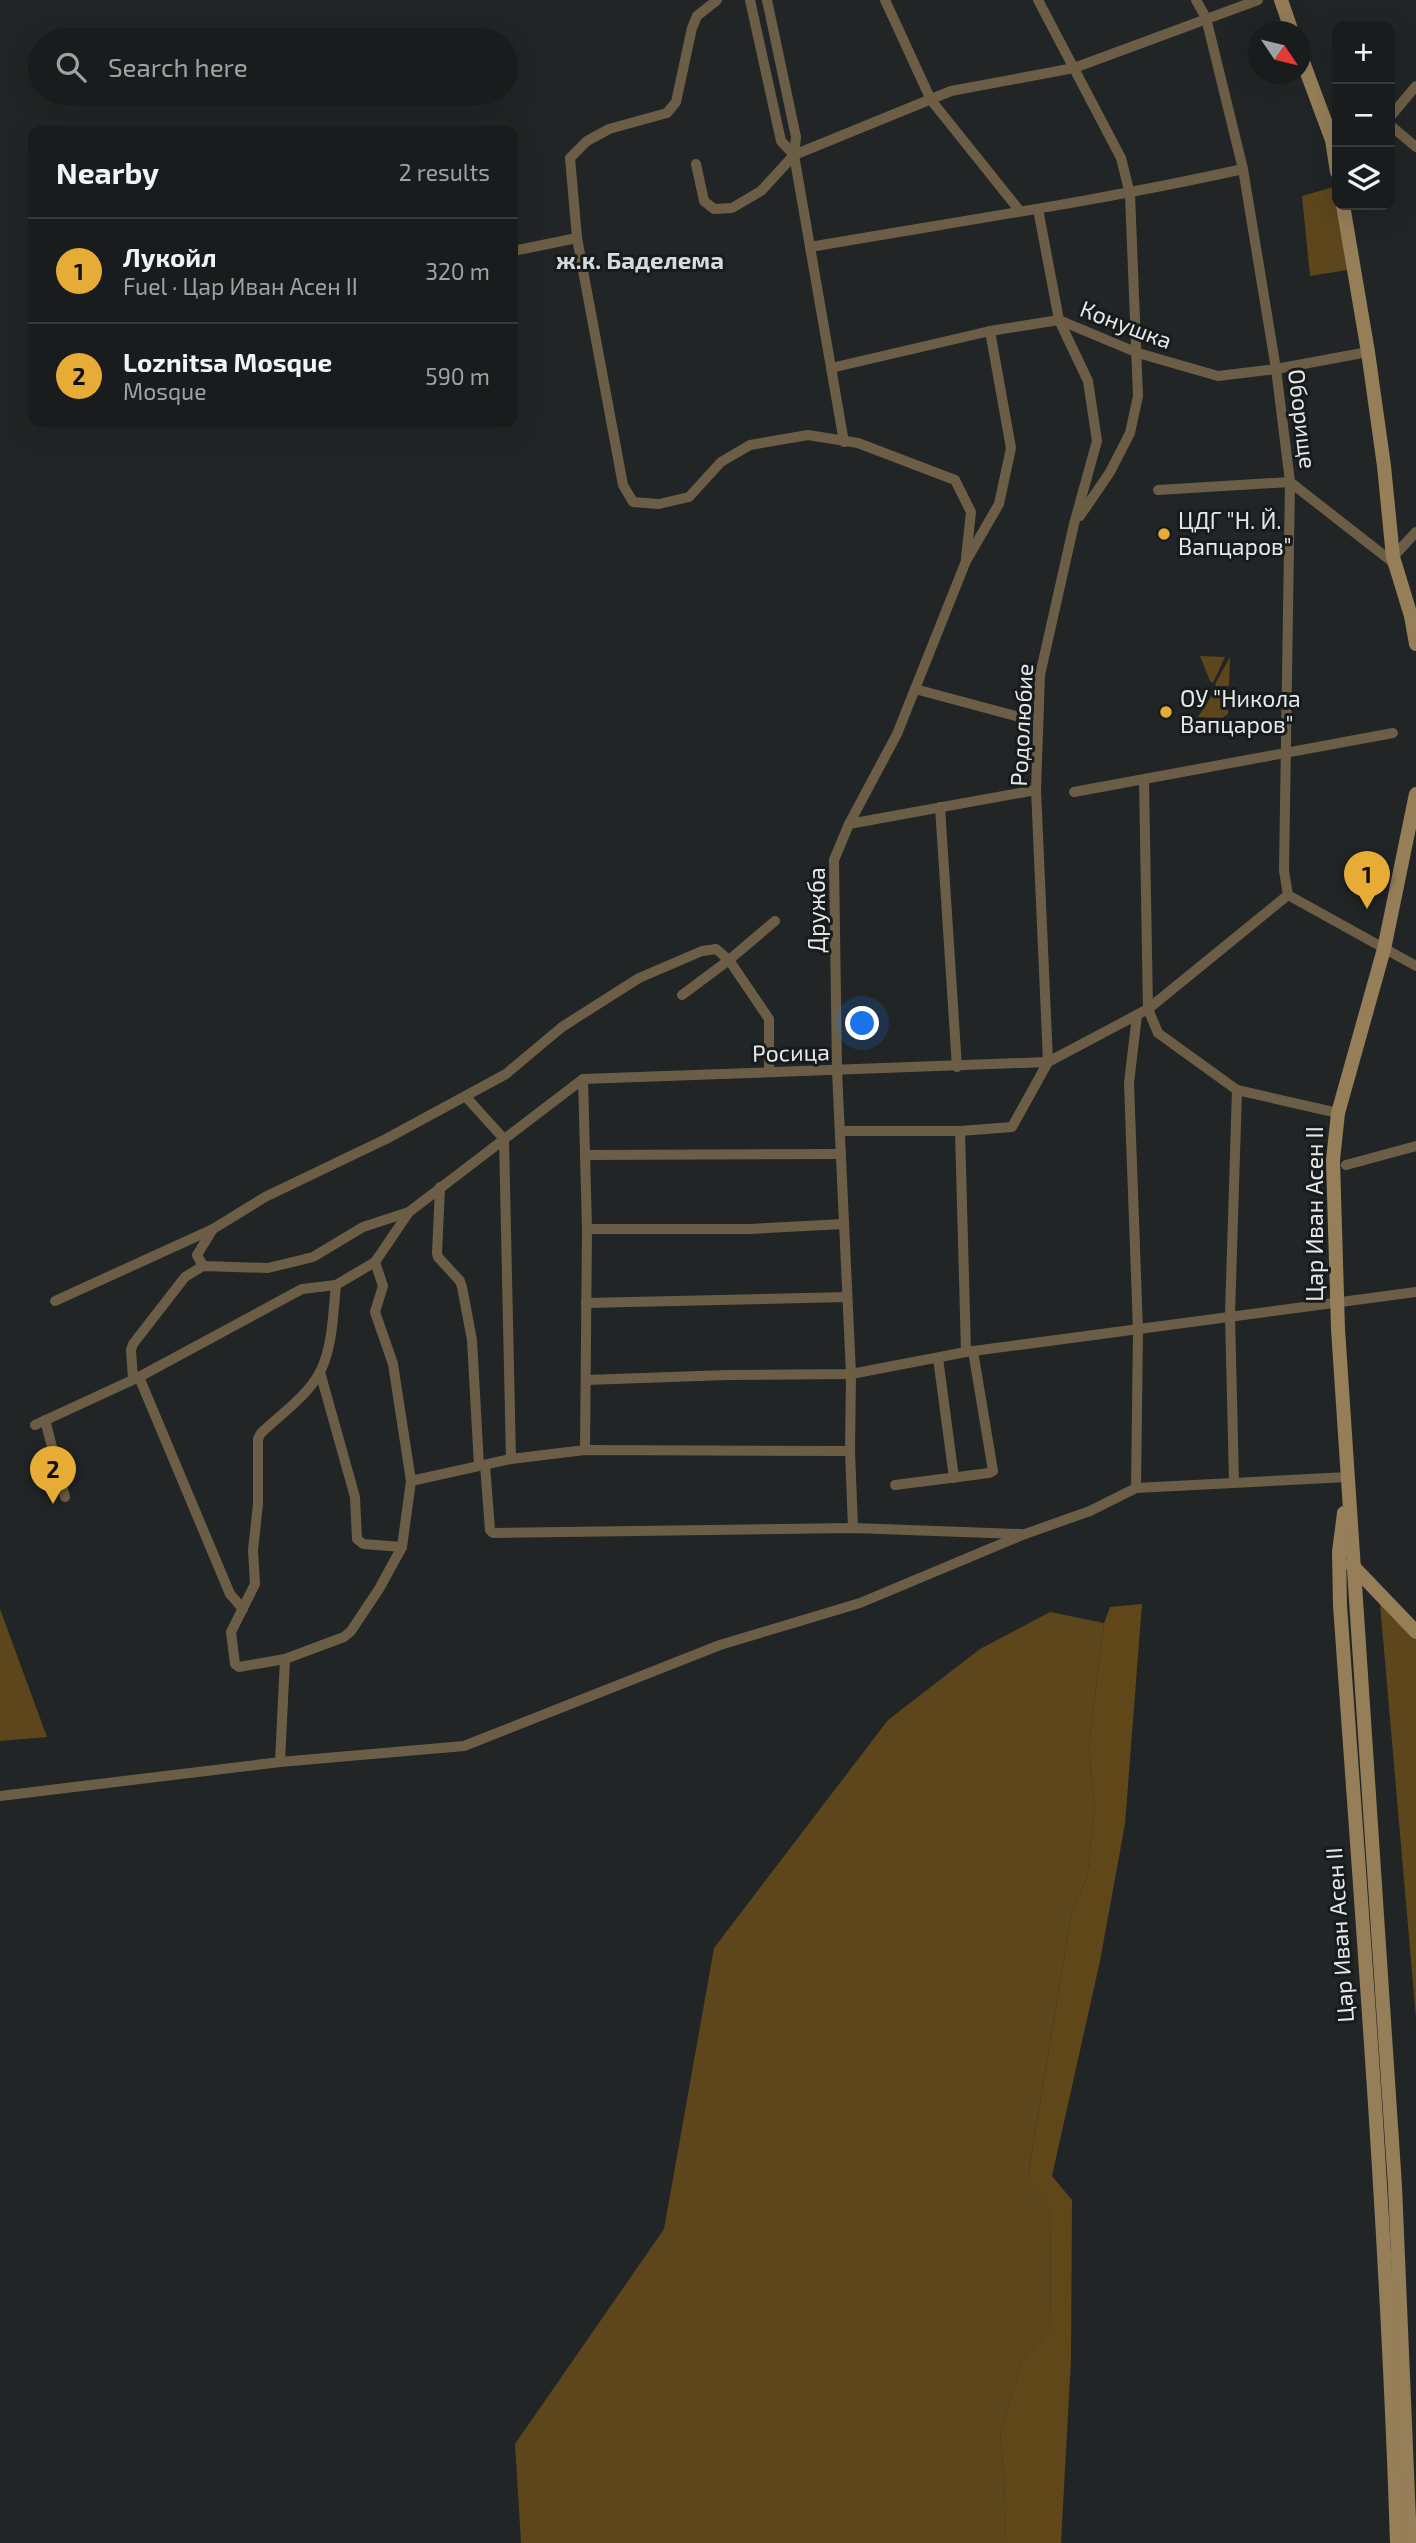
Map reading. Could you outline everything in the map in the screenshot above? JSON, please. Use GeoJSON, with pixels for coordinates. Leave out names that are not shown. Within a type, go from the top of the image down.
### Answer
{"type":"FeatureCollection","features":[{"type":"Feature","properties":{"kind":"street"},"geometry":{"type":"LineString","coordinates":[[717,0],[697,16],[676,102],[667,113],[609,130],[587,141],[570,158],[577,239],[623,485],[633,502],[659,504],[689,497],[721,462],[750,445],[808,435],[858,443],[955,480],[971,512],[966,561]]}},
{"type":"Feature","properties":{"kind":"street"},"geometry":{"type":"LineString","coordinates":[[750,0],[781,141],[794,155]]}},
{"type":"Feature","properties":{"kind":"street"},"geometry":{"type":"LineString","coordinates":[[767,0],[796,137],[794,155],[844,442]]}},
{"type":"Feature","properties":{"kind":"street"},"geometry":{"type":"LineString","coordinates":[[885,0],[931,100],[1019,210]]}},
{"type":"Feature","properties":{"kind":"street"},"geometry":{"type":"LineString","coordinates":[[1038,0],[1121,158],[1130,194],[1138,396],[1130,433],[1110,472],[1074,524]]}},
{"type":"Feature","properties":{"kind":"street","name":"Оборище"},"geometry":{"type":"LineString","coordinates":[[1196,0],[1206,18],[1243,169],[1276,369],[1290,482],[1284,871],[1288,895]]}},
{"type":"Feature","properties":{"kind":"street"},"geometry":{"type":"LineString","coordinates":[[696,164],[704,201],[714,209],[732,208],[761,191],[794,155],[951,91],[1073,68],[1258,0]]}},
{"type":"Feature","properties":{"kind":"street"},"geometry":{"type":"LineString","coordinates":[[1281,0],[1288,21]]}},
{"type":"Feature","properties":{"kind":"street"},"geometry":{"type":"LineString","coordinates":[[1311,82],[1332,134]]}},
{"type":"Feature","properties":{"kind":"street"},"geometry":{"type":"LineString","coordinates":[[1395,111],[1416,86]]}},
{"type":"Feature","properties":{"kind":"street"},"geometry":{"type":"LineString","coordinates":[[1395,129],[1416,147]]}},
{"type":"Feature","properties":{"kind":"street"},"geometry":{"type":"LineString","coordinates":[[810,247],[1019,210],[1130,194],[1243,169]]}},
{"type":"Feature","properties":{"kind":"street","name":"Родолюбие"},"geometry":{"type":"LineString","coordinates":[[1038,209],[1059,320],[1088,381],[1097,441],[1074,524],[1040,675],[1036,790],[1048,1062]]}},
{"type":"Feature","properties":{"kind":"street"},"geometry":{"type":"LineString","coordinates":[[1344,210],[1368,352],[1394,560],[1411,616],[1416,644]]}},
{"type":"Feature","properties":{"kind":"street"},"geometry":{"type":"LineString","coordinates":[[518,250],[577,239]]}},
{"type":"Feature","properties":{"kind":"street","name":"Конушка"},"geometry":{"type":"LineString","coordinates":[[831,368],[990,331],[1059,320],[1138,353],[1219,376],[1276,369],[1368,352]]}},
{"type":"Feature","properties":{"kind":"street","name":"Дружба"},"geometry":{"type":"LineString","coordinates":[[853,1528],[851,1374],[837,1071],[834,860],[849,824],[897,734],[966,561],[999,504],[1012,449],[990,331]]}},
{"type":"Feature","properties":{"kind":"street"},"geometry":{"type":"LineString","coordinates":[[1158,490],[1290,482],[1394,560]]}},
{"type":"Feature","properties":{"kind":"street"},"geometry":{"type":"LineString","coordinates":[[1394,560],[1416,532]]}},
{"type":"Feature","properties":{"kind":"street"},"geometry":{"type":"LineString","coordinates":[[915,689],[1038,722]]}},
{"type":"Feature","properties":{"kind":"street"},"geometry":{"type":"LineString","coordinates":[[1074,792],[1393,733]]}},
{"type":"Feature","properties":{"kind":"street"},"geometry":{"type":"LineString","coordinates":[[1144,780],[1148,1009],[1158,1033],[1237,1090],[1338,1113]]}},
{"type":"Feature","properties":{"kind":"street"},"geometry":{"type":"LineString","coordinates":[[849,824],[1036,790]]}},
{"type":"Feature","properties":{"kind":"street","name":"Цар Иван Асен II"},"geometry":{"type":"LineString","coordinates":[[1410,2543],[1391,2131],[1337,1302],[1333,1160],[1338,1113],[1384,949],[1416,793]]}},
{"type":"Feature","properties":{"kind":"street"},"geometry":{"type":"LineString","coordinates":[[940,807],[957,1067]]}},
{"type":"Feature","properties":{"kind":"street"},"geometry":{"type":"LineString","coordinates":[[1288,895],[1416,966]]}},
{"type":"Feature","properties":{"kind":"street","name":"Росица"},"geometry":{"type":"LineString","coordinates":[[583,1079],[1048,1062],[1148,1009],[1288,895]]}},
{"type":"Feature","properties":{"kind":"street"},"geometry":{"type":"LineString","coordinates":[[682,995],[775,921]]}},
{"type":"Feature","properties":{"kind":"street"},"geometry":{"type":"LineString","coordinates":[[55,1301],[214,1228],[265,1197],[466,1097],[506,1074],[562,1027],[639,978],[702,951],[716,949],[729,960],[769,1019],[769,1072]]}},
{"type":"Feature","properties":{"kind":"street"},"geometry":{"type":"LineString","coordinates":[[1136,1488],[1138,1330],[1129,1083],[1138,1015]]}},
{"type":"Feature","properties":{"kind":"street"},"geometry":{"type":"LineString","coordinates":[[840,1131],[960,1131],[1012,1127],[1048,1062]]}},
{"type":"Feature","properties":{"kind":"street"},"geometry":{"type":"LineString","coordinates":[[65,1497],[40,1422],[136,1378],[302,1289],[335,1285],[375,1262],[409,1212],[583,1079]]}},
{"type":"Feature","properties":{"kind":"street"},"geometry":{"type":"LineString","coordinates":[[583,1079],[587,1229],[585,1450]]}},
{"type":"Feature","properties":{"kind":"street"},"geometry":{"type":"LineString","coordinates":[[1234,1482],[1230,1315],[1237,1090]]}},
{"type":"Feature","properties":{"kind":"street"},"geometry":{"type":"LineString","coordinates":[[466,1097],[504,1139],[511,1459]]}},
{"type":"Feature","properties":{"kind":"street"},"geometry":{"type":"LineString","coordinates":[[895,1485],[989,1474],[993,1471],[970,1352],[960,1131]]}},
{"type":"Feature","properties":{"kind":"street"},"geometry":{"type":"LineString","coordinates":[[1346,1165],[1416,1146]]}},
{"type":"Feature","properties":{"kind":"street"},"geometry":{"type":"LineString","coordinates":[[586,1155],[841,1154]]}},
{"type":"Feature","properties":{"kind":"street"},"geometry":{"type":"LineString","coordinates":[[440,1187],[437,1253],[460,1281],[470,1327],[482,1466],[490,1530],[493,1533],[853,1528],[1025,1534]]}},
{"type":"Feature","properties":{"kind":"street"},"geometry":{"type":"LineString","coordinates":[[243,1609],[230,1594],[136,1378],[131,1350],[185,1277],[204,1266],[268,1268],[313,1257],[363,1227],[409,1212]]}},
{"type":"Feature","properties":{"kind":"street"},"geometry":{"type":"LineString","coordinates":[[587,1229],[750,1229],[844,1224]]}},
{"type":"Feature","properties":{"kind":"street"},"geometry":{"type":"LineString","coordinates":[[197,1255],[214,1228]]}},
{"type":"Feature","properties":{"kind":"street"},"geometry":{"type":"LineString","coordinates":[[177,1245],[197,1255],[204,1266]]}},
{"type":"Feature","properties":{"kind":"street"},"geometry":{"type":"LineString","coordinates":[[335,1285],[329,1345],[320,1372],[258,1439],[258,1504],[253,1550],[255,1584],[230,1637],[235,1664],[239,1667],[285,1659],[344,1637],[351,1631],[379,1589],[402,1547],[411,1481],[393,1364],[375,1312],[383,1286],[375,1262]]}},
{"type":"Feature","properties":{"kind":"street"},"geometry":{"type":"LineString","coordinates":[[586,1380],[851,1374],[970,1352],[1416,1292]]}},
{"type":"Feature","properties":{"kind":"street"},"geometry":{"type":"LineString","coordinates":[[586,1303],[847,1297]]}},
{"type":"Feature","properties":{"kind":"street"},"geometry":{"type":"LineString","coordinates":[[938,1358],[954,1478]]}},
{"type":"Feature","properties":{"kind":"street"},"geometry":{"type":"LineString","coordinates":[[320,1372],[355,1497],[357,1539],[363,1544],[402,1547]]}},
{"type":"Feature","properties":{"kind":"street"},"geometry":{"type":"LineString","coordinates":[[411,1481],[511,1459],[585,1450],[850,1451]]}},
{"type":"Feature","properties":{"kind":"street"},"geometry":{"type":"LineString","coordinates":[[0,1796],[280,1762],[464,1746],[720,1645],[860,1603],[1025,1534],[1090,1511],[1136,1488],[1348,1477]]}},
{"type":"Feature","properties":{"kind":"street","name":"Цар Иван Асен II"},"geometry":{"type":"LineString","coordinates":[[1348,1477],[1339,1552],[1340,1605],[1392,2391],[1397,2543]]}},
{"type":"Feature","properties":{"kind":"street"},"geometry":{"type":"LineString","coordinates":[[1339,1552],[1416,1632]]}},
{"type":"Feature","properties":{"kind":"street"},"geometry":{"type":"LineString","coordinates":[[280,1762],[285,1659]]}},
{"type":"Feature","properties":{"kind":"shaded area"},"geometry":{"type":"Polygon","coordinates":[[[1332,187],[1332,210],[1338,210],[1354,269],[1310,276],[1302,196],[1332,187]]]}},
{"type":"Feature","properties":{"kind":"shaded area"},"geometry":{"type":"Polygon","coordinates":[[[1200,656],[1225,657],[1213,683],[1210,681],[1200,656]]]}},
{"type":"Feature","properties":{"kind":"shaded area"},"geometry":{"type":"Polygon","coordinates":[[[1230,657],[1229,686],[1216,686],[1215,684],[1230,657]]]}},
{"type":"Feature","properties":{"kind":"shaded area"},"geometry":{"type":"Polygon","coordinates":[[[1216,689],[1228,690],[1228,714],[1222,718],[1198,717],[1216,689]]]}},
{"type":"Feature","properties":{"kind":"shaded area"},"geometry":{"type":"Polygon","coordinates":[[[1379,1592],[1416,1632],[1416,2018],[1379,1592]]]}},
{"type":"Feature","properties":{"kind":"shaded area"},"geometry":{"type":"Polygon","coordinates":[[[1142,1604],[1125,1824],[1100,1961],[1052,2176],[1072,2200],[1071,2360],[1061,2543],[1006,2543],[1000,2435],[1022,2360],[1051,2327],[1050,2211],[1028,2176],[1072,1910],[1087,1878],[1095,1808],[1089,1747],[1104,1623],[1110,1607],[1142,1604]]]}},
{"type":"Feature","properties":{"kind":"shaded area"},"geometry":{"type":"Polygon","coordinates":[[[0,1609],[47,1737],[0,1741],[0,1609]]]}},
{"type":"Feature","properties":{"kind":"shaded area"},"geometry":{"type":"Polygon","coordinates":[[[1050,1612],[1104,1623],[1089,1747],[1095,1808],[1087,1878],[1072,1910],[1028,2175],[1050,2211],[1051,2327],[1022,2360],[1000,2435],[1006,2543],[521,2543],[515,2444],[664,2229],[714,1948],[888,1720],[980,1649],[1050,1612]]]}},
{"type":"Feature","properties":{"kind":"place","name":"ЦДГ \"Н. Й. Вапцаров\""},"geometry":{"type":"Point","coordinates":[1164,534]}},
{"type":"Feature","properties":{"kind":"place","name":"ОУ \"Никола Вапцаров\""},"geometry":{"type":"Point","coordinates":[1166,712]}},
{"type":"Feature","properties":{"kind":"place","name":"Лукойл"},"geometry":{"type":"Point","coordinates":[1367,909]}},
{"type":"Feature","properties":{"kind":"place","name":"Loznitsa Mosque"},"geometry":{"type":"Point","coordinates":[53,1504]}},
{"type":"Feature","properties":{"kind":"district","name":"ж.к. Баделема"},"geometry":{"type":"Point","coordinates":[640,261]}}]}
